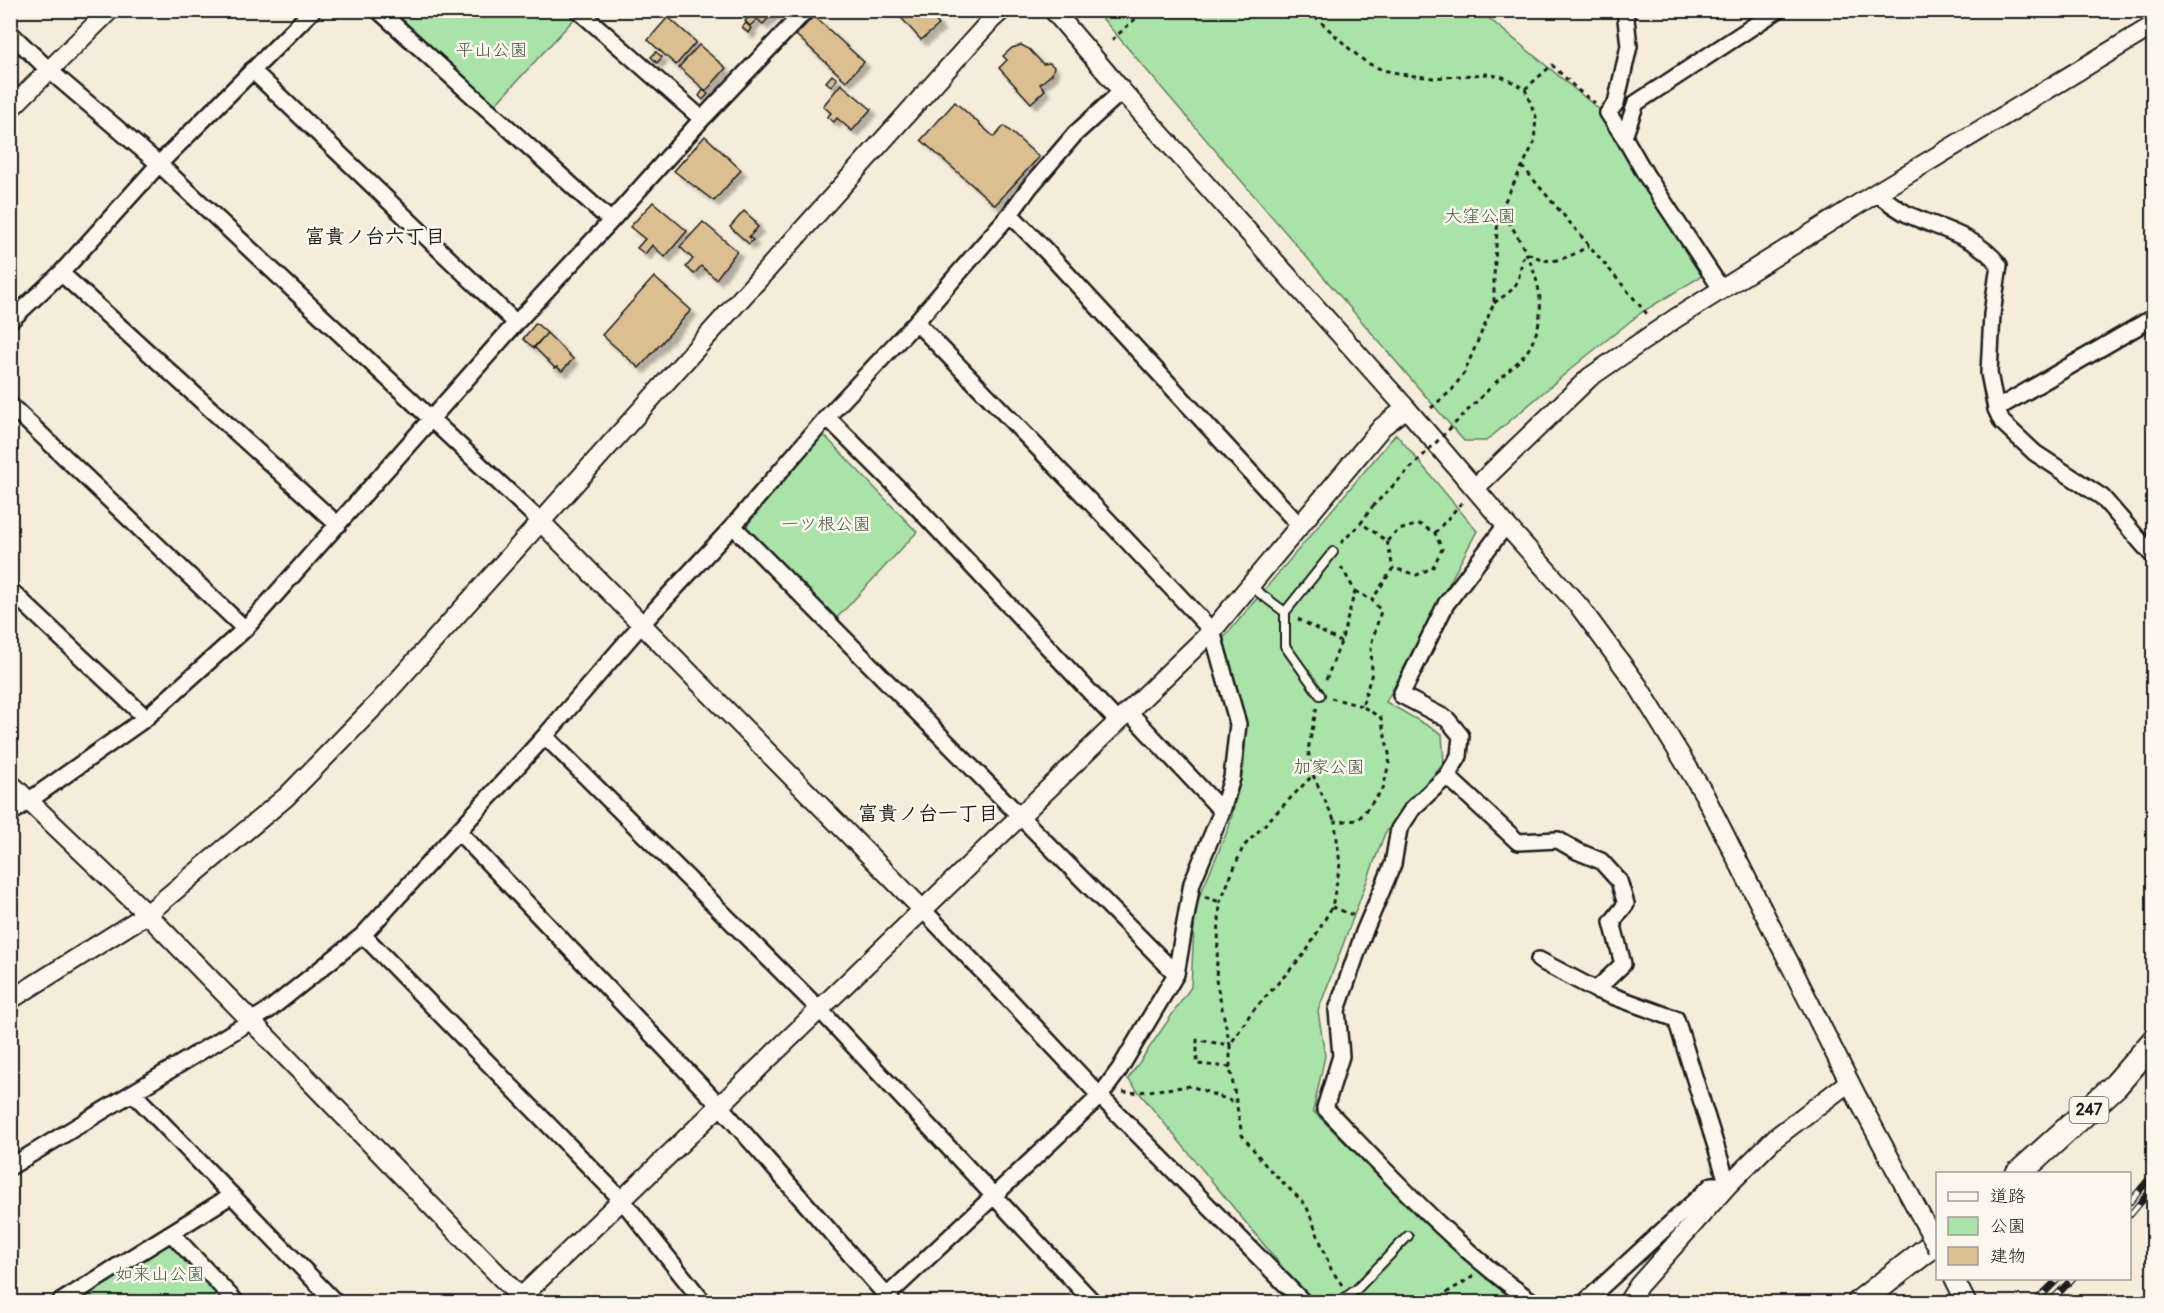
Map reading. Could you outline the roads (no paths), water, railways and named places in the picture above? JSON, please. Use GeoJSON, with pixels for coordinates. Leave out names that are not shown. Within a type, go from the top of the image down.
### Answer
{"type":"FeatureCollection","features":[{"type":"Feature","properties":{"kind":"highway","name":"247"},"geometry":{"type":"LineString","coordinates":[[2019,1172],[2116,1085],[2154,1041]]}},
{"type":"Feature","properties":{"kind":"highway"},"geometry":{"type":"LineString","coordinates":[[1860,1302],[1936,1243]]}},
{"type":"Feature","properties":{"kind":"street"},"geometry":{"type":"LineString","coordinates":[[10,109],[110,10]]}},
{"type":"Feature","properties":{"kind":"street"},"geometry":{"type":"LineString","coordinates":[[10,321],[61,273],[159,164],[313,10]]}},
{"type":"Feature","properties":{"kind":"street"},"geometry":{"type":"LineString","coordinates":[[378,10],[611,221]]}},
{"type":"Feature","properties":{"kind":"street"},"geometry":{"type":"LineString","coordinates":[[578,10],[702,119]]}},
{"type":"Feature","properties":{"kind":"street"},"geometry":{"type":"LineString","coordinates":[[10,814],[146,718],[245,629],[516,323],[702,119],[806,10]]}},
{"type":"Feature","properties":{"kind":"street"},"geometry":{"type":"LineString","coordinates":[[1053,10],[1122,91],[1406,408],[1579,606],[1638,686],[1704,794],[1849,1082],[1936,1244]]}},
{"type":"Feature","properties":{"kind":"street"},"geometry":{"type":"LineString","coordinates":[[1625,10],[1629,45],[1616,103],[1608,113],[1722,290]]}},
{"type":"Feature","properties":{"kind":"street"},"geometry":{"type":"LineString","coordinates":[[1624,137],[1636,103],[1778,10]]}},
{"type":"Feature","properties":{"kind":"street"},"geometry":{"type":"LineString","coordinates":[[10,1000],[147,914],[286,797],[376,705],[997,13]]}},
{"type":"Feature","properties":{"kind":"street"},"geometry":{"type":"LineString","coordinates":[[1475,488],[1590,377],[1676,318],[1876,193],[2154,25]]}},
{"type":"Feature","properties":{"kind":"street"},"geometry":{"type":"LineString","coordinates":[[10,33],[50,71],[159,164],[540,521],[1103,1093],[1303,1302]]}},
{"type":"Feature","properties":{"kind":"street"},"geometry":{"type":"LineString","coordinates":[[252,69],[516,323]]}},
{"type":"Feature","properties":{"kind":"street"},"geometry":{"type":"LineString","coordinates":[[10,1167],[268,1010],[363,935],[545,736],[827,417],[916,322],[1010,214],[1075,134],[1122,91]]}},
{"type":"Feature","properties":{"kind":"street"},"geometry":{"type":"LineString","coordinates":[[1876,193],[1905,213],[1974,242],[1990,254],[1999,265],[1992,314],[1989,373],[1996,410],[2002,422],[2035,453],[2102,497],[2154,557]]}},
{"type":"Feature","properties":{"kind":"street"},"geometry":{"type":"LineString","coordinates":[[1010,214],[1300,526]]}},
{"type":"Feature","properties":{"kind":"street"},"geometry":{"type":"LineString","coordinates":[[61,273],[338,525]]}},
{"type":"Feature","properties":{"kind":"street"},"geometry":{"type":"LineString","coordinates":[[1996,410],[2154,317]]}},
{"type":"Feature","properties":{"kind":"street"},"geometry":{"type":"LineString","coordinates":[[458,831],[719,1105],[890,1299],[1103,1093],[1176,974],[1192,883],[1222,811],[1232,778],[1238,724],[1212,631],[916,322]]}},
{"type":"Feature","properties":{"kind":"street"},"geometry":{"type":"LineString","coordinates":[[10,405],[245,629]]}},
{"type":"Feature","properties":{"kind":"street"},"geometry":{"type":"LineString","coordinates":[[10,783],[147,914],[521,1301],[719,1105],[1212,631],[1382,427],[1406,408]]}},
{"type":"Feature","properties":{"kind":"street"},"geometry":{"type":"LineString","coordinates":[[827,417],[1123,716],[1222,811]]}},
{"type":"Feature","properties":{"kind":"street"},"geometry":{"type":"LineString","coordinates":[[1506,525],[1446,604],[1401,695],[1447,719],[1461,736],[1459,756],[1447,776],[1413,808],[1399,829],[1393,864],[1368,922],[1337,1010],[1341,1056],[1325,1108],[1431,1218],[1507,1284],[1533,1302]]}},
{"type":"Feature","properties":{"kind":"street"},"geometry":{"type":"LineString","coordinates":[[733,526],[1176,974]]}},
{"type":"Feature","properties":{"kind":"street"},"geometry":{"type":"LineString","coordinates":[[10,590],[146,718]]}},
{"type":"Feature","properties":{"kind":"street"},"geometry":{"type":"LineString","coordinates":[[545,736],[820,1010],[1093,1302]]}},
{"type":"Feature","properties":{"kind":"street"},"geometry":{"type":"LineString","coordinates":[[1447,776],[1518,842],[1558,840],[1601,861],[1619,881],[1626,904],[1612,922],[1623,964],[1596,990]]}},
{"type":"Feature","properties":{"kind":"street"},"geometry":{"type":"LineString","coordinates":[[363,935],[622,1200],[703,1302]]}},
{"type":"Feature","properties":{"kind":"street"},"geometry":{"type":"LineString","coordinates":[[1539,960],[1596,990],[1676,1018],[1728,1185]]}},
{"type":"Feature","properties":{"kind":"street"},"geometry":{"type":"LineString","coordinates":[[1628,1302],[1639,1285],[1728,1185],[1775,1138],[1849,1082]]}},
{"type":"Feature","properties":{"kind":"street"},"geometry":{"type":"LineString","coordinates":[[133,1093],[335,1302]]}},
{"type":"Feature","properties":{"kind":"street"},"geometry":{"type":"LineString","coordinates":[[1585,1302],[1712,1185],[1728,1185]]}},
{"type":"Feature","properties":{"kind":"street"},"geometry":{"type":"LineString","coordinates":[[60,1302],[232,1196]]}},
{"type":"Feature","properties":{"kind":"street"},"geometry":{"type":"LineString","coordinates":[[171,1233],[236,1302]]}},
{"type":"Feature","properties":{"kind":"street"},"geometry":{"type":"LineString","coordinates":[[1955,1280],[1966,1302]]}},
{"type":"Feature","properties":{"kind":"lane"},"geometry":{"type":"LineString","coordinates":[[1320,695],[1285,646],[1286,612],[1333,552]]}},
{"type":"Feature","properties":{"kind":"lane"},"geometry":{"type":"LineString","coordinates":[[1250,586],[1286,612]]}},
{"type":"Feature","properties":{"kind":"lane"},"geometry":{"type":"LineString","coordinates":[[1339,1302],[1349,1295],[1408,1236]]}},
{"type":"Feature","properties":{"kind":"railway"},"geometry":{"type":"LineString","coordinates":[[2131,1201],[2154,1173]]}},
{"type":"Feature","properties":{"kind":"railway"},"geometry":{"type":"LineString","coordinates":[[2131,1214],[2146,1196]]}},
{"type":"Feature","properties":{"kind":"railway"},"geometry":{"type":"LineString","coordinates":[[2035,1302],[2057,1280]]}},
{"type":"Feature","properties":{"kind":"railway"},"geometry":{"type":"LineString","coordinates":[[2050,1302],[2071,1280]]}},
{"type":"Feature","properties":{"kind":"district","name":"富貴ノ台六丁目"},"geometry":{"type":"Point","coordinates":[375,236]}},
{"type":"Feature","properties":{"kind":"district","name":"富貴ノ台一丁目"},"geometry":{"type":"Point","coordinates":[928,813]}},
{"type":"Feature","properties":{"kind":"park label","name":"平山公園"},"geometry":{"type":"Point","coordinates":[492,50]}},
{"type":"Feature","properties":{"kind":"park label","name":"大窪公園"},"geometry":{"type":"Point","coordinates":[1480,216]}},
{"type":"Feature","properties":{"kind":"park label","name":"一ツ根公園"},"geometry":{"type":"Point","coordinates":[826,524]}},
{"type":"Feature","properties":{"kind":"park label","name":"加家公園"},"geometry":{"type":"Point","coordinates":[1329,767]}},
{"type":"Feature","properties":{"kind":"park label","name":"如来山公園"},"geometry":{"type":"Point","coordinates":[160,1274]}}]}
